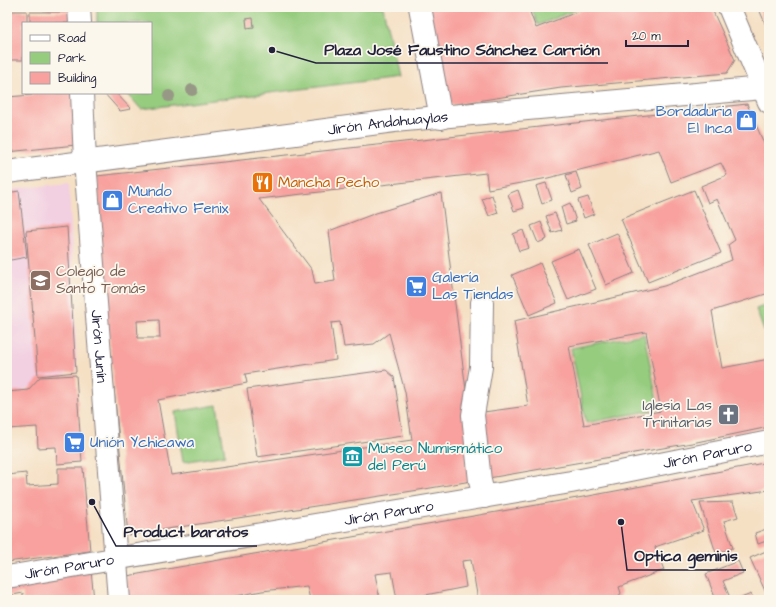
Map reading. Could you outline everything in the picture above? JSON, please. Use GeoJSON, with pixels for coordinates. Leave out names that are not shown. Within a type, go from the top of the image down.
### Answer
{"type":"FeatureCollection","features":[{"type":"Feature","properties":{"kind":"street"},"geometry":{"type":"LineString","coordinates":[[79,7],[80,22]]}},
{"type":"Feature","properties":{"kind":"street"},"geometry":{"type":"LineString","coordinates":[[420,7],[441,118]]}},
{"type":"Feature","properties":{"kind":"street"},"geometry":{"type":"LineString","coordinates":[[729,7],[767,92]]}},
{"type":"Feature","properties":{"kind":"street","name":"Jirón Andahuaylas"},"geometry":{"type":"LineString","coordinates":[[7,172],[394,122],[767,92]]}},
{"type":"Feature","properties":{"kind":"street","name":"Jirón Junín"},"geometry":{"type":"LineString","coordinates":[[82,94],[85,161],[119,600]]}},
{"type":"Feature","properties":{"kind":"street"},"geometry":{"type":"LineString","coordinates":[[482,303],[481,367],[472,415],[480,481],[484,496]]}},
{"type":"Feature","properties":{"kind":"street","name":"Jirón Paruro"},"geometry":{"type":"LineString","coordinates":[[7,577],[571,482],[769,442]]}},
{"type":"Feature","properties":{"kind":"shaded area","name":"Colegio de Santo Tomás"},"geometry":{"type":"Polygon","coordinates":[[[69,183],[77,370],[7,396],[7,190],[69,183]]]}},
{"type":"Feature","properties":{"kind":"green space"},"geometry":{"type":"Polygon","coordinates":[[[97,7],[383,7],[398,77],[141,109],[128,94],[152,94],[152,22],[97,22],[97,7]]]}},
{"type":"Feature","properties":{"kind":"green space"},"geometry":{"type":"Polygon","coordinates":[[[531,7],[583,7],[538,25],[531,7]]]}},
{"type":"Feature","properties":{"kind":"green space"},"geometry":{"type":"Polygon","coordinates":[[[769,304],[769,341],[768,342],[756,309],[769,304]]]}},
{"type":"Feature","properties":{"kind":"green space"},"geometry":{"type":"Polygon","coordinates":[[[644,334],[659,409],[586,423],[571,348],[644,334]]]}},
{"type":"Feature","properties":{"kind":"green space"},"geometry":{"type":"Polygon","coordinates":[[[217,405],[225,455],[183,462],[175,412],[217,405]]]}},
{"type":"Feature","properties":{"kind":"building"},"geometry":{"type":"Polygon","coordinates":[[[45,7],[71,7],[71,11],[48,10],[45,7]]]}},
{"type":"Feature","properties":{"kind":"building"},"geometry":{"type":"Polygon","coordinates":[[[426,7],[528,7],[536,28],[590,7],[711,7],[735,60],[727,73],[561,88],[444,106],[426,7]]]}},
{"type":"Feature","properties":{"kind":"building"},"geometry":{"type":"Polygon","coordinates":[[[758,7],[769,7],[769,32],[758,7]]]}},
{"type":"Feature","properties":{"kind":"building"},"geometry":{"type":"Polygon","coordinates":[[[7,11],[27,11],[27,22],[22,22],[22,60],[7,60],[7,11]]]}},
{"type":"Feature","properties":{"kind":"building"},"geometry":{"type":"Polygon","coordinates":[[[30,12],[71,12],[71,22],[30,22],[30,12]]]}},
{"type":"Feature","properties":{"kind":"building"},"geometry":{"type":"Polygon","coordinates":[[[253,18],[254,27],[247,28],[246,19],[253,18]]]}},
{"type":"Feature","properties":{"kind":"building"},"geometry":{"type":"Polygon","coordinates":[[[72,94],[76,145],[7,152],[7,97],[72,94]]]}},
{"type":"Feature","properties":{"kind":"building"},"geometry":{"type":"Polygon","coordinates":[[[105,94],[117,94],[131,109],[120,111],[105,94]]]}},
{"type":"Feature","properties":{"kind":"building"},"geometry":{"type":"Polygon","coordinates":[[[747,104],[769,155],[769,293],[712,311],[722,368],[769,359],[769,427],[692,443],[419,490],[128,535],[106,304],[97,176],[747,104]],[[659,150],[548,178],[488,189],[486,173],[259,199],[312,270],[315,284],[335,281],[329,231],[376,213],[441,193],[469,414],[528,406],[514,321],[664,286],[732,260],[728,245],[735,240],[717,199],[708,203],[701,186],[727,175],[721,163],[671,182],[659,150]],[[159,320],[137,321],[138,338],[160,338],[159,320]],[[340,322],[331,323],[336,360],[245,374],[247,383],[158,400],[171,475],[412,440],[405,392],[389,333],[374,344],[344,347],[340,322]],[[646,332],[569,346],[584,425],[661,411],[646,332]]]}},
{"type":"Feature","properties":{"kind":"building"},"geometry":{"type":"Polygon","coordinates":[[[576,172],[582,189],[572,193],[566,175],[576,172]]]}},
{"type":"Feature","properties":{"kind":"building"},"geometry":{"type":"Polygon","coordinates":[[[546,183],[552,200],[542,204],[536,186],[546,183]]]}},
{"type":"Feature","properties":{"kind":"building"},"geometry":{"type":"Polygon","coordinates":[[[518,190],[524,208],[514,211],[508,194],[518,190]]]}},
{"type":"Feature","properties":{"kind":"building"},"geometry":{"type":"Polygon","coordinates":[[[694,190],[721,253],[648,282],[621,219],[694,190]]]}},
{"type":"Feature","properties":{"kind":"building"},"geometry":{"type":"Polygon","coordinates":[[[19,191],[27,257],[11,260],[7,257],[7,193],[19,191]]]}},
{"type":"Feature","properties":{"kind":"building"},"geometry":{"type":"Polygon","coordinates":[[[492,195],[498,213],[489,216],[482,199],[492,195]]]}},
{"type":"Feature","properties":{"kind":"building"},"geometry":{"type":"Polygon","coordinates":[[[588,197],[594,214],[584,218],[578,200],[588,197]]]}},
{"type":"Feature","properties":{"kind":"building"},"geometry":{"type":"Polygon","coordinates":[[[570,203],[576,221],[566,224],[561,207],[570,203]]]}},
{"type":"Feature","properties":{"kind":"building"},"geometry":{"type":"Polygon","coordinates":[[[555,213],[562,230],[552,233],[546,216],[555,213]]]}},
{"type":"Feature","properties":{"kind":"building"},"geometry":{"type":"Polygon","coordinates":[[[541,222],[547,239],[538,243],[531,226],[541,222]]]}},
{"type":"Feature","properties":{"kind":"building"},"geometry":{"type":"Polygon","coordinates":[[[67,227],[76,372],[38,376],[26,231],[67,227]]]}},
{"type":"Feature","properties":{"kind":"building"},"geometry":{"type":"Polygon","coordinates":[[[523,230],[529,248],[519,251],[513,234],[523,230]]]}},
{"type":"Feature","properties":{"kind":"building"},"geometry":{"type":"Polygon","coordinates":[[[617,233],[634,273],[606,285],[589,245],[617,233]]]}},
{"type":"Feature","properties":{"kind":"building"},"geometry":{"type":"Polygon","coordinates":[[[579,249],[596,289],[568,300],[551,261],[579,249]]]}},
{"type":"Feature","properties":{"kind":"building"},"geometry":{"type":"Polygon","coordinates":[[[540,263],[557,303],[529,315],[512,275],[540,263]]]}},
{"type":"Feature","properties":{"kind":"building"},"geometry":{"type":"Polygon","coordinates":[[[386,370],[394,377],[403,436],[257,457],[247,389],[386,370]]]}},
{"type":"Feature","properties":{"kind":"building"},"geometry":{"type":"Polygon","coordinates":[[[76,375],[82,462],[57,464],[56,447],[38,448],[37,427],[7,429],[7,392],[28,390],[40,377],[76,375]]]}},
{"type":"Feature","properties":{"kind":"building"},"geometry":{"type":"Polygon","coordinates":[[[769,462],[769,490],[692,501],[704,530],[655,547],[664,570],[619,587],[621,593],[619,596],[624,600],[478,600],[471,560],[462,561],[466,587],[400,600],[397,600],[392,572],[375,574],[380,600],[310,600],[307,586],[262,591],[215,600],[129,600],[127,576],[589,496],[769,462]]]}},
{"type":"Feature","properties":{"kind":"building"},"geometry":{"type":"Polygon","coordinates":[[[58,468],[83,468],[90,551],[7,562],[7,475],[26,473],[27,486],[58,484],[58,468]]]}},
{"type":"Feature","properties":{"kind":"building"},"geometry":{"type":"Polygon","coordinates":[[[733,502],[738,517],[724,521],[733,548],[716,553],[700,503],[733,502]]]}},
{"type":"Feature","properties":{"kind":"building"},"geometry":{"type":"Polygon","coordinates":[[[769,528],[769,540],[758,544],[755,533],[769,528]]]}},
{"type":"Feature","properties":{"kind":"building"},"geometry":{"type":"Polygon","coordinates":[[[766,551],[769,557],[769,592],[766,593],[750,558],[766,551]]]}},
{"type":"Feature","properties":{"kind":"building"},"geometry":{"type":"Polygon","coordinates":[[[738,561],[743,573],[723,581],[731,600],[716,600],[706,574],[738,561]]]}},
{"type":"Feature","properties":{"kind":"building"},"geometry":{"type":"Polygon","coordinates":[[[91,570],[94,600],[23,600],[23,593],[7,596],[7,584],[91,570]]]}},
{"type":"Feature","properties":{"kind":"building"},"geometry":{"type":"Polygon","coordinates":[[[751,594],[754,600],[736,600],[751,594]]]}},
{"type":"Feature","properties":{"kind":"place","name":"Plaza José Faustino Sánchez Carrión"},"geometry":{"type":"Point","coordinates":[272,50]}},
{"type":"Feature","properties":{"kind":"place","name":"Bordaduria El Inca"},"geometry":{"type":"Point","coordinates":[747,120]}},
{"type":"Feature","properties":{"kind":"place","name":"Mancha Pecho"},"geometry":{"type":"Point","coordinates":[263,182]}},
{"type":"Feature","properties":{"kind":"place","name":"Mundo Creativo Fenix"},"geometry":{"type":"Point","coordinates":[113,200]}},
{"type":"Feature","properties":{"kind":"place","name":"Colegio de Santo Tomás"},"geometry":{"type":"Point","coordinates":[40,280]}},
{"type":"Feature","properties":{"kind":"place","name":"Galería Las Tiendas"},"geometry":{"type":"Point","coordinates":[416,286]}},
{"type":"Feature","properties":{"kind":"place","name":"Iglesia Las Trinitarias"},"geometry":{"type":"Point","coordinates":[728,414]}},
{"type":"Feature","properties":{"kind":"place","name":"Unión Ychicawa"},"geometry":{"type":"Point","coordinates":[74,442]}},
{"type":"Feature","properties":{"kind":"place","name":"Museo Numismático del Perú"},"geometry":{"type":"Point","coordinates":[353,457]}},
{"type":"Feature","properties":{"kind":"place","name":"Product baratos"},"geometry":{"type":"Point","coordinates":[92,502]}},
{"type":"Feature","properties":{"kind":"place","name":"Optica geminis"},"geometry":{"type":"Point","coordinates":[621,522]}}]}
